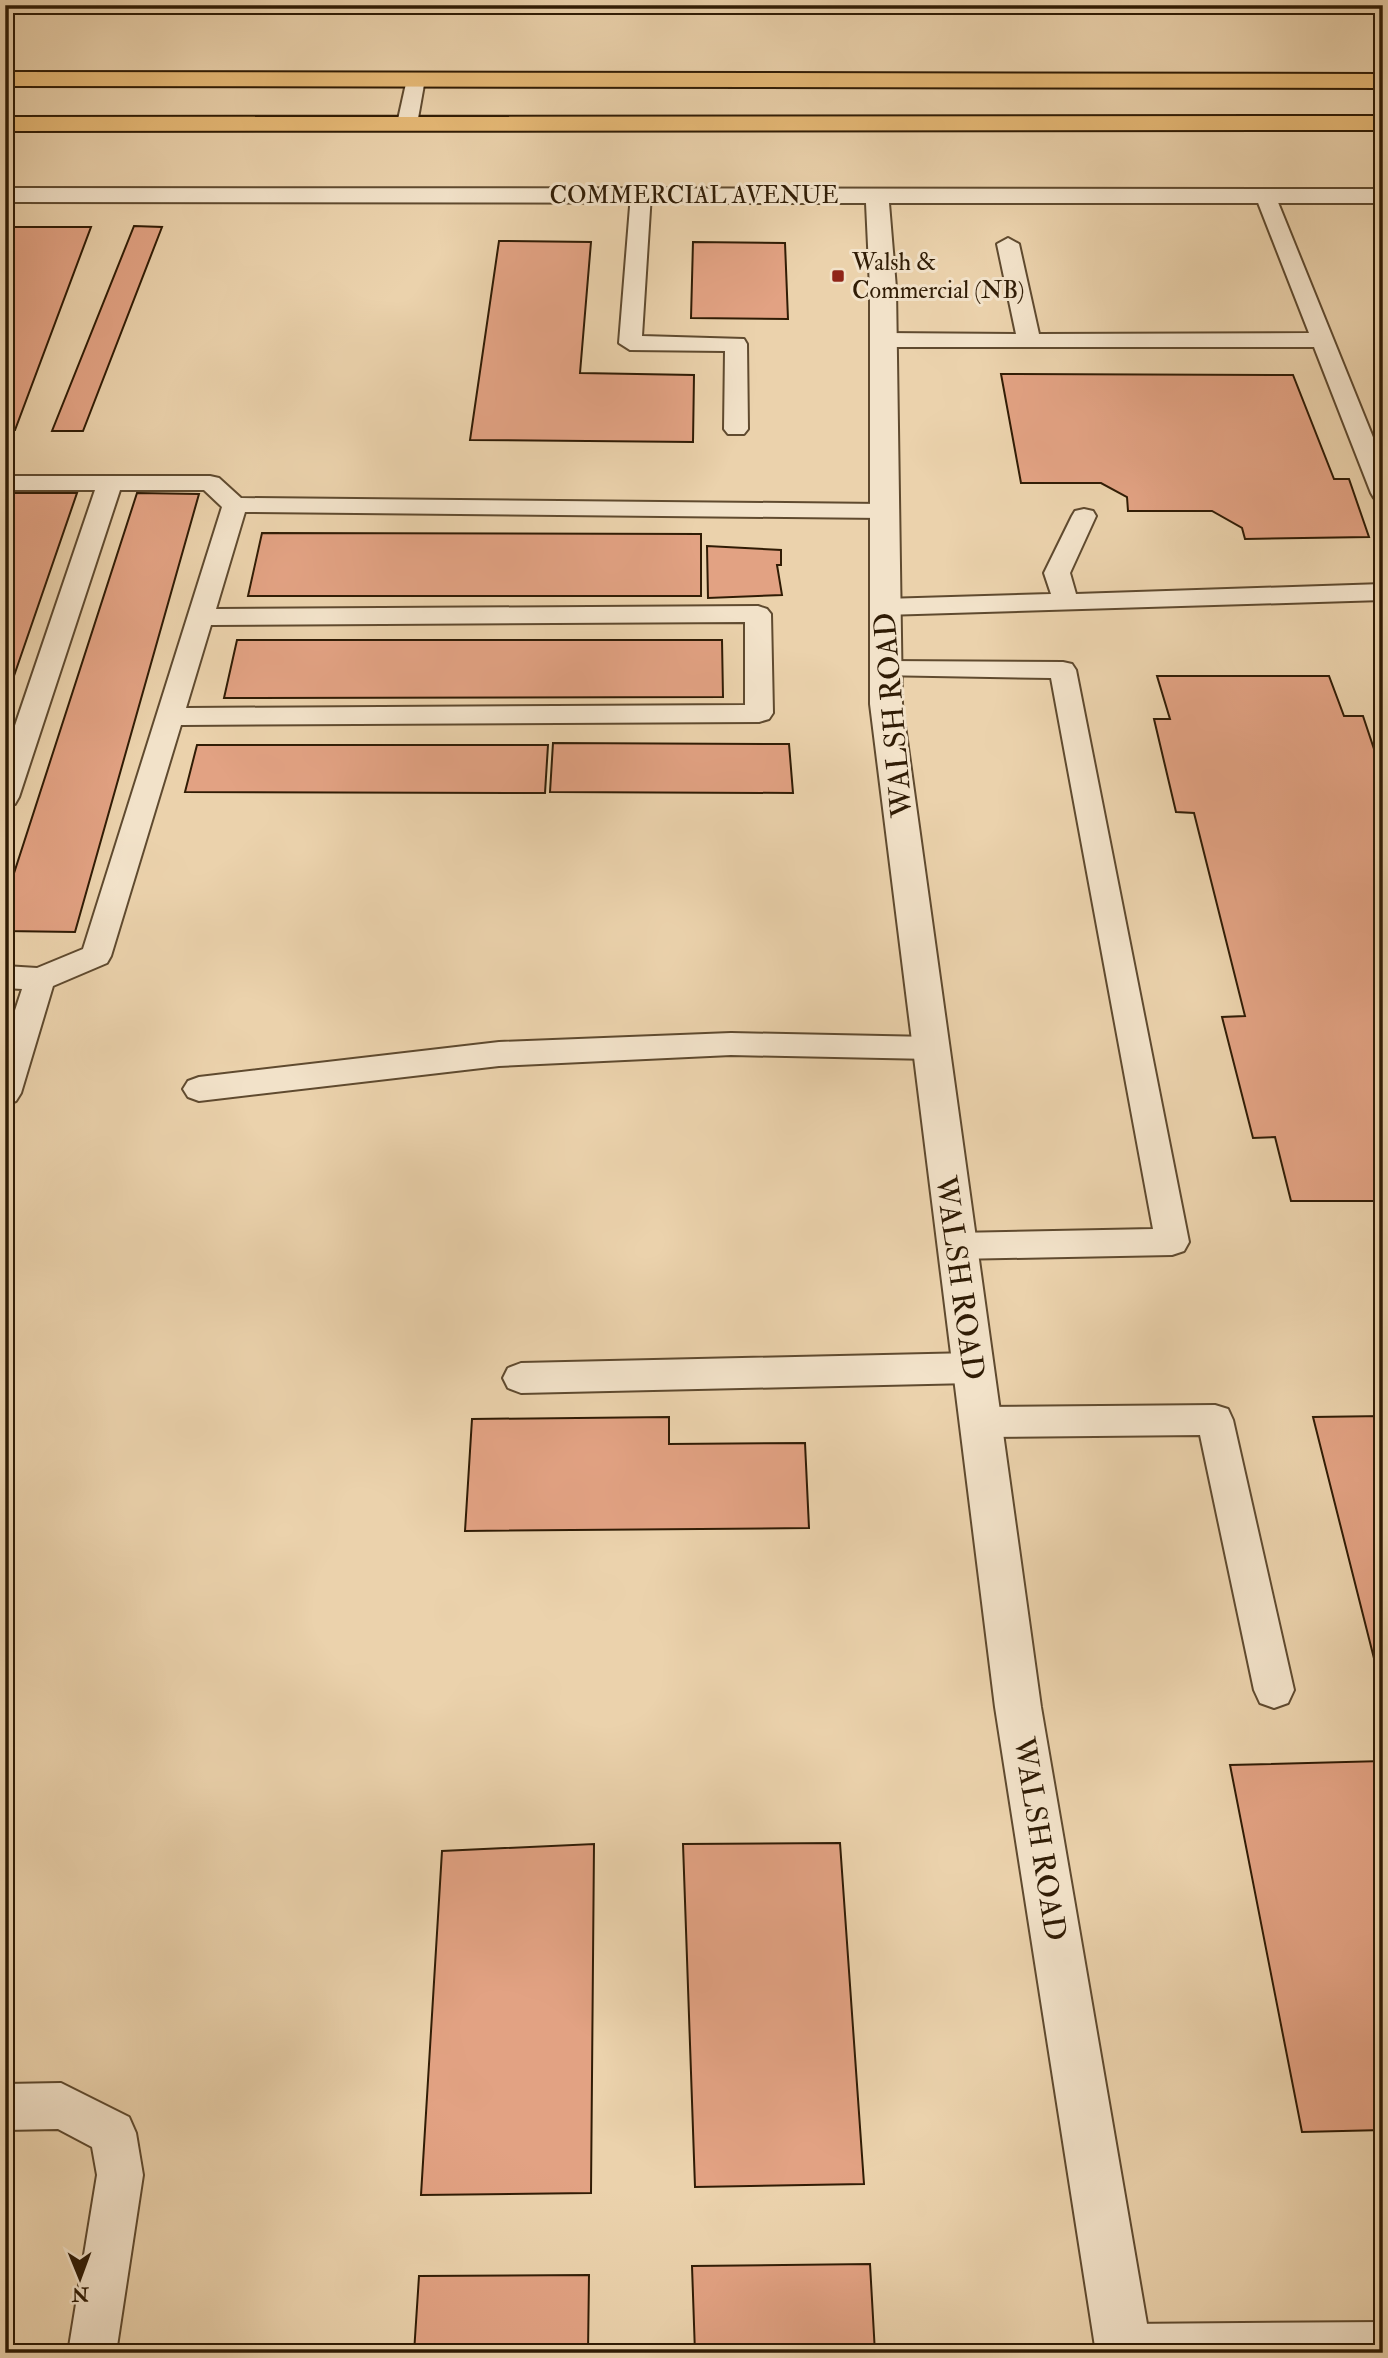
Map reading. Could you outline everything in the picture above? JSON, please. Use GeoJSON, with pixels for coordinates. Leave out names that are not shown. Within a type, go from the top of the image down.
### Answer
{"type":"FeatureCollection","features":[{"type":"Feature","properties":{"kind":"highway"},"geometry":{"type":"LineString","coordinates":[[771,81],[986,70],[1383,62]]}},
{"type":"Feature","properties":{"kind":"highway"},"geometry":{"type":"LineString","coordinates":[[5,79],[1383,81]]}},
{"type":"Feature","properties":{"kind":"highway"},"geometry":{"type":"LineString","coordinates":[[5,124],[1383,123]]}},
{"type":"Feature","properties":{"kind":"highway"},"geometry":{"type":"LineString","coordinates":[[646,124],[1383,139]]}},
{"type":"Feature","properties":{"kind":"street","name":"COMMERCIAL AVENUE"},"geometry":{"type":"LineString","coordinates":[[5,195],[1383,196]]}},
{"type":"Feature","properties":{"kind":"street","name":"WALSH ROAD"},"geometry":{"type":"LineString","coordinates":[[877,195],[883,340],[886,704],[955,1246],[1018,1707],[1123,2350]]}},
{"type":"Feature","properties":{"kind":"lane"},"geometry":{"type":"LineString","coordinates":[[407,124],[416,79]]}},
{"type":"Feature","properties":{"kind":"lane"},"geometry":{"type":"LineString","coordinates":[[641,194],[630,343],[736,344],[736,429]]}},
{"type":"Feature","properties":{"kind":"lane"},"geometry":{"type":"LineString","coordinates":[[1265,195],[1383,493]]}},
{"type":"Feature","properties":{"kind":"lane"},"geometry":{"type":"LineString","coordinates":[[1007,244],[1030,341]]}},
{"type":"Feature","properties":{"kind":"lane"},"geometry":{"type":"LineString","coordinates":[[883,340],[1323,340]]}},
{"type":"Feature","properties":{"kind":"lane"},"geometry":{"type":"LineString","coordinates":[[5,483],[210,483],[236,505],[883,511]]}},
{"type":"Feature","properties":{"kind":"lane"},"geometry":{"type":"LineString","coordinates":[[5,797],[110,483]]}},
{"type":"Feature","properties":{"kind":"lane"},"geometry":{"type":"LineString","coordinates":[[5,977],[40,979],[96,957],[236,505]]}},
{"type":"Feature","properties":{"kind":"lane"},"geometry":{"type":"LineString","coordinates":[[1066,602],[1057,573],[1084,516]]}},
{"type":"Feature","properties":{"kind":"lane"},"geometry":{"type":"LineString","coordinates":[[884,607],[1383,592]]}},
{"type":"Feature","properties":{"kind":"lane"},"geometry":{"type":"LineString","coordinates":[[170,717],[759,713],[758,614],[201,617]]}},
{"type":"Feature","properties":{"kind":"lane"},"geometry":{"type":"LineString","coordinates":[[885,669],[1063,670],[1172,1242],[955,1246]]}},
{"type":"Feature","properties":{"kind":"lane"},"geometry":{"type":"LineString","coordinates":[[5,1093],[40,979]]}},
{"type":"Feature","properties":{"kind":"lane"},"geometry":{"type":"LineString","coordinates":[[199,1089],[499,1054],[731,1044],[931,1048]]}},
{"type":"Feature","properties":{"kind":"lane"},"geometry":{"type":"LineString","coordinates":[[521,1378],[972,1368]]}},
{"type":"Feature","properties":{"kind":"lane"},"geometry":{"type":"LineString","coordinates":[[979,1422],[1215,1419],[1274,1690]]}},
{"type":"Feature","properties":{"kind":"lane"},"geometry":{"type":"LineString","coordinates":[[5,2107],[61,2106],[113,2133],[120,2175],[92,2353]]}},
{"type":"Feature","properties":{"kind":"lane"},"geometry":{"type":"LineString","coordinates":[[1123,2350],[1383,2346]]}},
{"type":"Feature","properties":{"kind":"building"},"geometry":{"type":"Polygon","coordinates":[[[134,226],[162,227],[83,431],[52,431],[134,226]]]}},
{"type":"Feature","properties":{"kind":"building"},"geometry":{"type":"Polygon","coordinates":[[[5,227],[91,227],[15,430],[5,430],[5,227]]]}},
{"type":"Feature","properties":{"kind":"building"},"geometry":{"type":"Polygon","coordinates":[[[499,241],[591,242],[580,373],[694,375],[693,442],[470,440],[499,241]]]}},
{"type":"Feature","properties":{"kind":"building"},"geometry":{"type":"Polygon","coordinates":[[[693,242],[785,243],[788,319],[691,318],[693,242]]]}},
{"type":"Feature","properties":{"kind":"building"},"geometry":{"type":"Polygon","coordinates":[[[1001,374],[1293,375],[1334,479],[1349,479],[1369,537],[1245,539],[1242,528],[1212,511],[1128,511],[1127,497],[1101,483],[1021,483],[1001,374]]]}},
{"type":"Feature","properties":{"kind":"building"},"geometry":{"type":"Polygon","coordinates":[[[5,493],[77,493],[5,702],[5,493]]]}},
{"type":"Feature","properties":{"kind":"building"},"geometry":{"type":"Polygon","coordinates":[[[137,493],[199,494],[75,932],[5,931],[5,901],[137,493]]]}},
{"type":"Feature","properties":{"kind":"building"},"geometry":{"type":"Polygon","coordinates":[[[262,533],[701,534],[701,596],[248,596],[262,533]]]}},
{"type":"Feature","properties":{"kind":"building"},"geometry":{"type":"Polygon","coordinates":[[[707,546],[781,550],[781,565],[777,565],[782,595],[708,598],[707,546]]]}},
{"type":"Feature","properties":{"kind":"building"},"geometry":{"type":"Polygon","coordinates":[[[237,640],[722,640],[723,697],[224,698],[237,640]]]}},
{"type":"Feature","properties":{"kind":"building"},"geometry":{"type":"Polygon","coordinates":[[[1157,676],[1329,676],[1344,716],[1363,716],[1383,776],[1383,1201],[1291,1201],[1275,1137],[1253,1138],[1222,1017],[1245,1016],[1194,813],[1176,812],[1154,719],[1170,719],[1157,676]]]}},
{"type":"Feature","properties":{"kind":"building"},"geometry":{"type":"Polygon","coordinates":[[[553,743],[789,744],[793,793],[550,792],[553,743]]]}},
{"type":"Feature","properties":{"kind":"building"},"geometry":{"type":"Polygon","coordinates":[[[197,745],[548,745],[545,793],[185,792],[197,745]]]}},
{"type":"Feature","properties":{"kind":"building"},"geometry":{"type":"Polygon","coordinates":[[[1383,1416],[1383,1694],[1313,1417],[1383,1416]]]}},
{"type":"Feature","properties":{"kind":"building"},"geometry":{"type":"Polygon","coordinates":[[[669,1417],[669,1444],[805,1443],[809,1528],[465,1531],[472,1419],[669,1417]]]}},
{"type":"Feature","properties":{"kind":"building"},"geometry":{"type":"Polygon","coordinates":[[[1383,1761],[1383,2130],[1302,2132],[1230,1765],[1383,1761]]]}},
{"type":"Feature","properties":{"kind":"building"},"geometry":{"type":"Polygon","coordinates":[[[840,1843],[864,2184],[695,2187],[683,1844],[840,1843]]]}},
{"type":"Feature","properties":{"kind":"building"},"geometry":{"type":"Polygon","coordinates":[[[594,1844],[591,2193],[421,2195],[442,1851],[594,1844]]]}},
{"type":"Feature","properties":{"kind":"building"},"geometry":{"type":"Polygon","coordinates":[[[870,2264],[875,2353],[695,2353],[692,2266],[870,2264]]]}},
{"type":"Feature","properties":{"kind":"building"},"geometry":{"type":"Polygon","coordinates":[[[589,2275],[588,2353],[414,2353],[419,2276],[589,2275]]]}},
{"type":"Feature","properties":{"kind":"place","name":"Walsh & Commercial (NB)"},"geometry":{"type":"Point","coordinates":[838,276]}}]}
